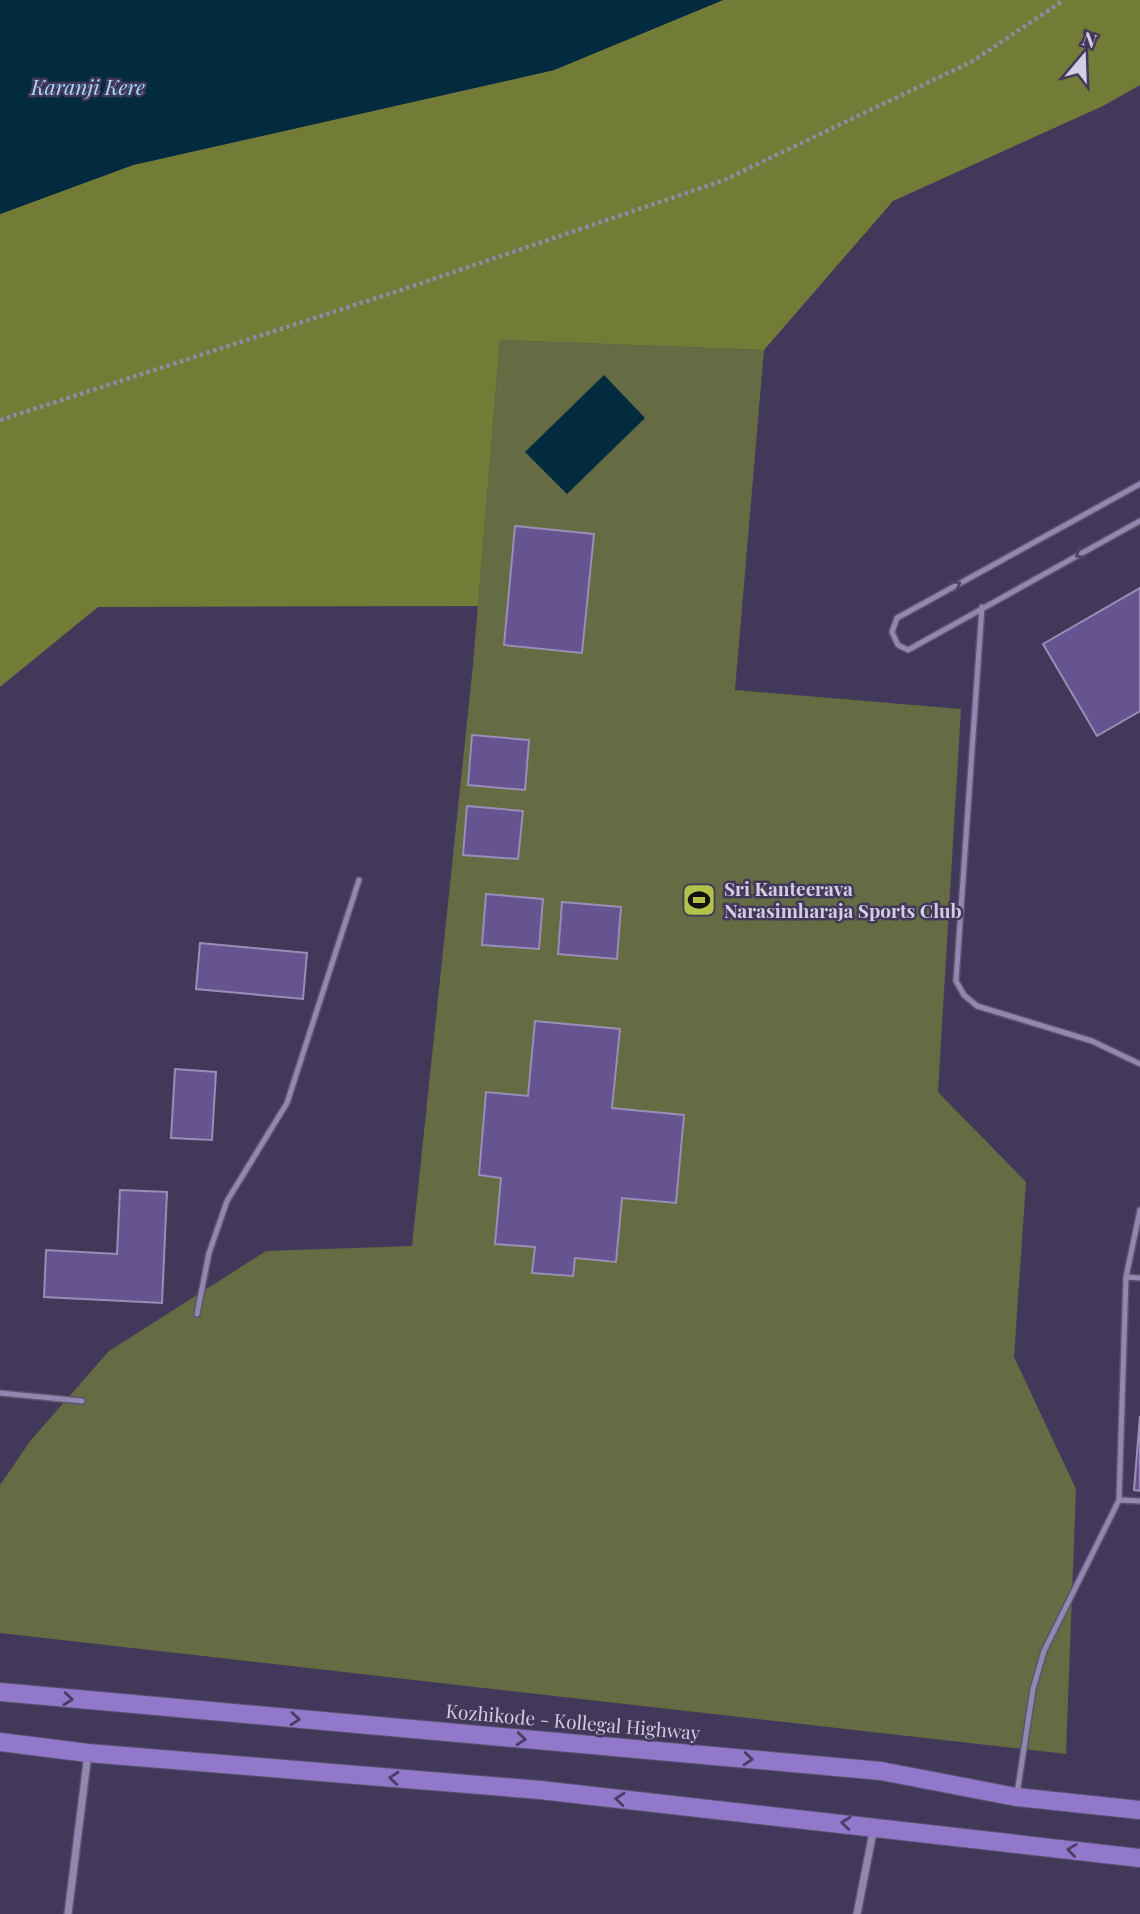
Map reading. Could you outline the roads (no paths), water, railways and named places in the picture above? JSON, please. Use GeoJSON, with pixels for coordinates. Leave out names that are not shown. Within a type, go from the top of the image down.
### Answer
{"type":"FeatureCollection","features":[{"type":"Feature","properties":{"kind":"main road","name":"Kozhikode - Kollegal Highway"},"geometry":{"type":"LineString","coordinates":[[0,1692],[881,1770],[1016,1797],[1140,1810]]}},
{"type":"Feature","properties":{"kind":"main road"},"geometry":{"type":"LineString","coordinates":[[0,1742],[88,1753],[540,1790],[1140,1858]]}},
{"type":"Feature","properties":{"kind":"street"},"geometry":{"type":"LineString","coordinates":[[68,1914],[88,1753]]}},
{"type":"Feature","properties":{"kind":"street"},"geometry":{"type":"LineString","coordinates":[[857,1914],[874,1826]]}},
{"type":"Feature","properties":{"kind":"lane"},"geometry":{"type":"LineString","coordinates":[[1140,484],[897,618],[892,632],[898,645],[908,650],[1140,521]]}},
{"type":"Feature","properties":{"kind":"lane"},"geometry":{"type":"LineString","coordinates":[[982,607],[956,981],[964,995],[977,1006],[1092,1041],[1140,1064]]}},
{"type":"Feature","properties":{"kind":"lane"},"geometry":{"type":"LineString","coordinates":[[197,1314],[209,1253],[228,1201],[287,1103],[359,880]]}},
{"type":"Feature","properties":{"kind":"lane"},"geometry":{"type":"LineString","coordinates":[[1016,1797],[1032,1689],[1044,1651],[1119,1500],[1126,1277],[1140,1210]]}},
{"type":"Feature","properties":{"kind":"lane"},"geometry":{"type":"LineString","coordinates":[[1126,1277],[1140,1278]]}},
{"type":"Feature","properties":{"kind":"lane"},"geometry":{"type":"LineString","coordinates":[[0,1393],[82,1401]]}},
{"type":"Feature","properties":{"kind":"lane"},"geometry":{"type":"LineString","coordinates":[[1119,1500],[1140,1502]]}},
{"type":"Feature","properties":{"kind":"water","name":"Karanji Kere"},"geometry":{"type":"Polygon","coordinates":[[[0,0],[723,0],[554,70],[133,165],[0,214],[0,0]]]}},
{"type":"Feature","properties":{"kind":"water"},"geometry":{"type":"Polygon","coordinates":[[[604,375],[645,418],[567,494],[525,452],[604,375]]]}},
{"type":"Feature","properties":{"kind":"place","name":"Sri Kanteerava Narasimharaja Sports Club"},"geometry":{"type":"Point","coordinates":[699,900]}}]}
